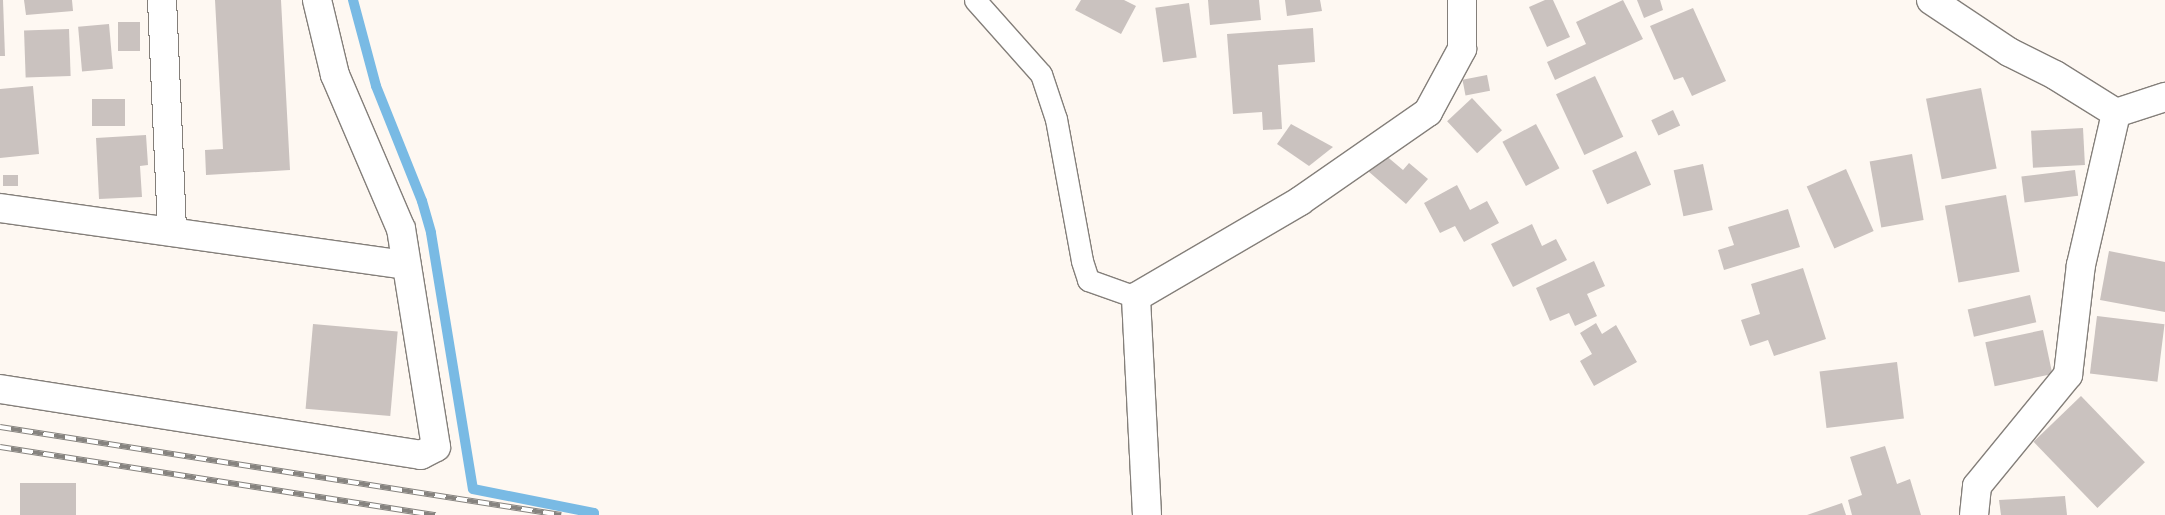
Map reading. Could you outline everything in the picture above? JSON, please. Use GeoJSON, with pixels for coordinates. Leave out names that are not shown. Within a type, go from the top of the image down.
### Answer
{"type":"FeatureCollection","features":[{"type":"Feature","properties":{"kind":"street"},"geometry":{"type":"LineString","coordinates":[[162,0],[172,232]]}},
{"type":"Feature","properties":{"kind":"street"},"geometry":{"type":"LineString","coordinates":[[0,389],[420,454],[436,447],[401,229],[335,75],[317,0]]}},
{"type":"Feature","properties":{"kind":"street"},"geometry":{"type":"LineString","coordinates":[[1147,515],[1136,297],[1300,201],[1428,112],[1462,50],[1462,0]]}},
{"type":"Feature","properties":{"kind":"street"},"geometry":{"type":"LineString","coordinates":[[1931,0],[2009,52],[2055,75],[2116,113]]}},
{"type":"Feature","properties":{"kind":"street"},"geometry":{"type":"LineString","coordinates":[[2116,113],[2165,97]]}},
{"type":"Feature","properties":{"kind":"street"},"geometry":{"type":"LineString","coordinates":[[1974,515],[1977,486],[2068,375],[2081,266],[2116,113]]}},
{"type":"Feature","properties":{"kind":"street"},"geometry":{"type":"LineString","coordinates":[[0,208],[406,265]]}},
{"type":"Feature","properties":{"kind":"lane"},"geometry":{"type":"LineString","coordinates":[[975,0],[1041,74],[1056,119],[1082,261],[1088,280],[1136,297]]}},
{"type":"Feature","properties":{"kind":"building"},"geometry":{"type":"Polygon","coordinates":[[[0,0],[3,0],[5,56],[0,56],[0,0]]]}},
{"type":"Feature","properties":{"kind":"building"},"geometry":{"type":"Polygon","coordinates":[[[24,0],[72,0],[73,11],[26,15],[24,0]]]}},
{"type":"Feature","properties":{"kind":"building"},"geometry":{"type":"Polygon","coordinates":[[[215,0],[281,0],[290,170],[206,175],[205,150],[223,149],[215,0]]]}},
{"type":"Feature","properties":{"kind":"building"},"geometry":{"type":"Polygon","coordinates":[[[1081,0],[1124,0],[1136,6],[1121,34],[1075,10],[1081,0]]]}},
{"type":"Feature","properties":{"kind":"building"},"geometry":{"type":"Polygon","coordinates":[[[1208,0],[1259,0],[1261,20],[1210,25],[1208,0]]]}},
{"type":"Feature","properties":{"kind":"building"},"geometry":{"type":"Polygon","coordinates":[[[1285,0],[1320,0],[1322,11],[1287,16],[1285,0]]]}},
{"type":"Feature","properties":{"kind":"building"},"geometry":{"type":"Polygon","coordinates":[[[1545,0],[1553,0],[1570,37],[1547,47],[1529,7],[1545,0]]]}},
{"type":"Feature","properties":{"kind":"building"},"geometry":{"type":"Polygon","coordinates":[[[1623,0],[1643,39],[1555,80],[1547,62],[1586,44],[1576,22],[1623,0]]]}},
{"type":"Feature","properties":{"kind":"building"},"geometry":{"type":"Polygon","coordinates":[[[1637,0],[1660,0],[1663,10],[1644,18],[1637,0]]]}},
{"type":"Feature","properties":{"kind":"building"},"geometry":{"type":"Polygon","coordinates":[[[1189,3],[1197,57],[1163,62],[1155,8],[1189,3]]]}},
{"type":"Feature","properties":{"kind":"building"},"geometry":{"type":"Polygon","coordinates":[[[1693,8],[1726,81],[1692,96],[1683,77],[1674,80],[1650,26],[1693,8]]]}},
{"type":"Feature","properties":{"kind":"building"},"geometry":{"type":"Polygon","coordinates":[[[118,22],[140,22],[140,51],[118,51],[118,22]]]}},
{"type":"Feature","properties":{"kind":"building"},"geometry":{"type":"Polygon","coordinates":[[[109,24],[113,69],[82,72],[78,27],[109,24]]]}},
{"type":"Feature","properties":{"kind":"building"},"geometry":{"type":"Polygon","coordinates":[[[1313,28],[1315,62],[1278,65],[1282,129],[1263,130],[1262,112],[1233,114],[1227,34],[1313,28]]]}},
{"type":"Feature","properties":{"kind":"building"},"geometry":{"type":"Polygon","coordinates":[[[69,29],[71,76],[26,78],[24,31],[69,29]]]}},
{"type":"Feature","properties":{"kind":"building"},"geometry":{"type":"Polygon","coordinates":[[[1487,75],[1490,91],[1466,95],[1462,80],[1487,75]]]}},
{"type":"Feature","properties":{"kind":"building"},"geometry":{"type":"Polygon","coordinates":[[[1595,76],[1623,137],[1584,155],[1556,94],[1595,76]]]}},
{"type":"Feature","properties":{"kind":"building"},"geometry":{"type":"Polygon","coordinates":[[[33,86],[39,154],[0,158],[0,89],[33,86]]]}},
{"type":"Feature","properties":{"kind":"building"},"geometry":{"type":"Polygon","coordinates":[[[1981,88],[1997,168],[1942,179],[1926,99],[1981,88]]]}},
{"type":"Feature","properties":{"kind":"building"},"geometry":{"type":"Polygon","coordinates":[[[1472,98],[1502,130],[1477,153],[1447,121],[1472,98]]]}},
{"type":"Feature","properties":{"kind":"building"},"geometry":{"type":"Polygon","coordinates":[[[92,99],[125,99],[125,126],[92,126],[92,99]]]}},
{"type":"Feature","properties":{"kind":"building"},"geometry":{"type":"Polygon","coordinates":[[[1673,110],[1680,125],[1658,136],[1651,120],[1673,110]]]}},
{"type":"Feature","properties":{"kind":"building"},"geometry":{"type":"Polygon","coordinates":[[[1291,124],[1333,147],[1309,166],[1277,144],[1291,124]]]}},
{"type":"Feature","properties":{"kind":"building"},"geometry":{"type":"Polygon","coordinates":[[[1536,124],[1559,168],[1526,186],[1502,142],[1536,124]]]}},
{"type":"Feature","properties":{"kind":"building"},"geometry":{"type":"Polygon","coordinates":[[[2083,128],[2085,165],[2033,168],[2031,131],[2083,128]]]}},
{"type":"Feature","properties":{"kind":"building"},"geometry":{"type":"Polygon","coordinates":[[[146,135],[148,165],[140,166],[142,197],[99,199],[96,138],[146,135]]]}},
{"type":"Feature","properties":{"kind":"building"},"geometry":{"type":"Polygon","coordinates":[[[1636,151],[1651,185],[1607,204],[1592,171],[1636,151]]]}},
{"type":"Feature","properties":{"kind":"building"},"geometry":{"type":"Polygon","coordinates":[[[1384,154],[1403,170],[1409,163],[1428,179],[1406,204],[1368,171],[1384,154]]]}},
{"type":"Feature","properties":{"kind":"building"},"geometry":{"type":"Polygon","coordinates":[[[1912,154],[1924,220],[1881,227],[1870,161],[1912,154]]]}},
{"type":"Feature","properties":{"kind":"building"},"geometry":{"type":"Polygon","coordinates":[[[1703,164],[1713,210],[1683,216],[1674,170],[1703,164]]]}},
{"type":"Feature","properties":{"kind":"building"},"geometry":{"type":"Polygon","coordinates":[[[1846,169],[1874,231],[1834,249],[1807,186],[1846,169]]]}},
{"type":"Feature","properties":{"kind":"building"},"geometry":{"type":"Polygon","coordinates":[[[2075,170],[2078,196],[2025,202],[2021,177],[2075,170]]]}},
{"type":"Feature","properties":{"kind":"building"},"geometry":{"type":"Polygon","coordinates":[[[3,175],[18,175],[18,186],[3,186],[3,175]]]}},
{"type":"Feature","properties":{"kind":"building"},"geometry":{"type":"Polygon","coordinates":[[[1457,185],[1470,210],[1487,201],[1499,223],[1464,242],[1455,226],[1440,233],[1424,203],[1457,185]]]}},
{"type":"Feature","properties":{"kind":"building"},"geometry":{"type":"Polygon","coordinates":[[[2006,195],[2020,272],[1958,283],[1945,206],[2006,195]]]}},
{"type":"Feature","properties":{"kind":"building"},"geometry":{"type":"Polygon","coordinates":[[[1788,209],[1800,247],[1724,270],[1718,250],[1734,245],[1728,227],[1788,209]]]}},
{"type":"Feature","properties":{"kind":"building"},"geometry":{"type":"Polygon","coordinates":[[[1532,224],[1542,246],[1556,239],[1567,260],[1513,287],[1491,244],[1532,224]]]}},
{"type":"Feature","properties":{"kind":"building"},"geometry":{"type":"Polygon","coordinates":[[[2109,251],[2165,262],[2165,312],[2100,300],[2109,251]]]}},
{"type":"Feature","properties":{"kind":"building"},"geometry":{"type":"Polygon","coordinates":[[[1594,261],[1605,286],[1587,294],[1597,316],[1575,326],[1569,313],[1550,321],[1536,288],[1594,261]]]}},
{"type":"Feature","properties":{"kind":"building"},"geometry":{"type":"Polygon","coordinates":[[[1803,268],[1826,339],[1774,356],[1768,340],[1750,346],[1741,320],[1760,314],[1751,284],[1803,268]]]}},
{"type":"Feature","properties":{"kind":"building"},"geometry":{"type":"Polygon","coordinates":[[[2030,295],[2036,322],[1974,337],[1968,309],[2030,295]]]}},
{"type":"Feature","properties":{"kind":"building"},"geometry":{"type":"Polygon","coordinates":[[[2097,316],[2164,324],[2157,382],[2090,374],[2097,316]]]}},
{"type":"Feature","properties":{"kind":"building"},"geometry":{"type":"Polygon","coordinates":[[[1596,323],[1602,334],[1616,325],[1637,362],[1594,386],[1580,361],[1592,354],[1580,333],[1596,323]]]}},
{"type":"Feature","properties":{"kind":"building"},"geometry":{"type":"Polygon","coordinates":[[[313,324],[398,331],[390,416],[306,409],[313,324]]]}},
{"type":"Feature","properties":{"kind":"building"},"geometry":{"type":"Polygon","coordinates":[[[2043,330],[2052,374],[1995,386],[1985,342],[2043,330]]]}},
{"type":"Feature","properties":{"kind":"building"},"geometry":{"type":"Polygon","coordinates":[[[1897,362],[1904,419],[1827,428],[1820,372],[1897,362]]]}},
{"type":"Feature","properties":{"kind":"building"},"geometry":{"type":"Polygon","coordinates":[[[2081,396],[2145,462],[2097,508],[2034,442],[2081,396]]]}},
{"type":"Feature","properties":{"kind":"building"},"geometry":{"type":"Polygon","coordinates":[[[1885,446],[1897,484],[1910,479],[1921,515],[1852,515],[1848,500],[1862,495],[1850,457],[1885,446]]]}},
{"type":"Feature","properties":{"kind":"building"},"geometry":{"type":"Polygon","coordinates":[[[20,483],[76,483],[76,515],[20,515],[20,483]]]}},
{"type":"Feature","properties":{"kind":"building"},"geometry":{"type":"Polygon","coordinates":[[[2065,496],[2067,515],[2001,515],[1999,500],[2065,496]]]}},
{"type":"Feature","properties":{"kind":"building"},"geometry":{"type":"Polygon","coordinates":[[[1842,503],[1846,515],[1807,515],[1842,503]]]}},
{"type":"Feature","properties":{"kind":"waterway"},"geometry":{"type":"LineString","coordinates":[[353,0],[376,86],[422,201],[431,233],[473,489],[594,513],[594,515]]}},
{"type":"Feature","properties":{"kind":"railway"},"geometry":{"type":"LineString","coordinates":[[0,427],[561,515]]}},
{"type":"Feature","properties":{"kind":"railway"},"geometry":{"type":"LineString","coordinates":[[0,447],[436,515]]}}]}
